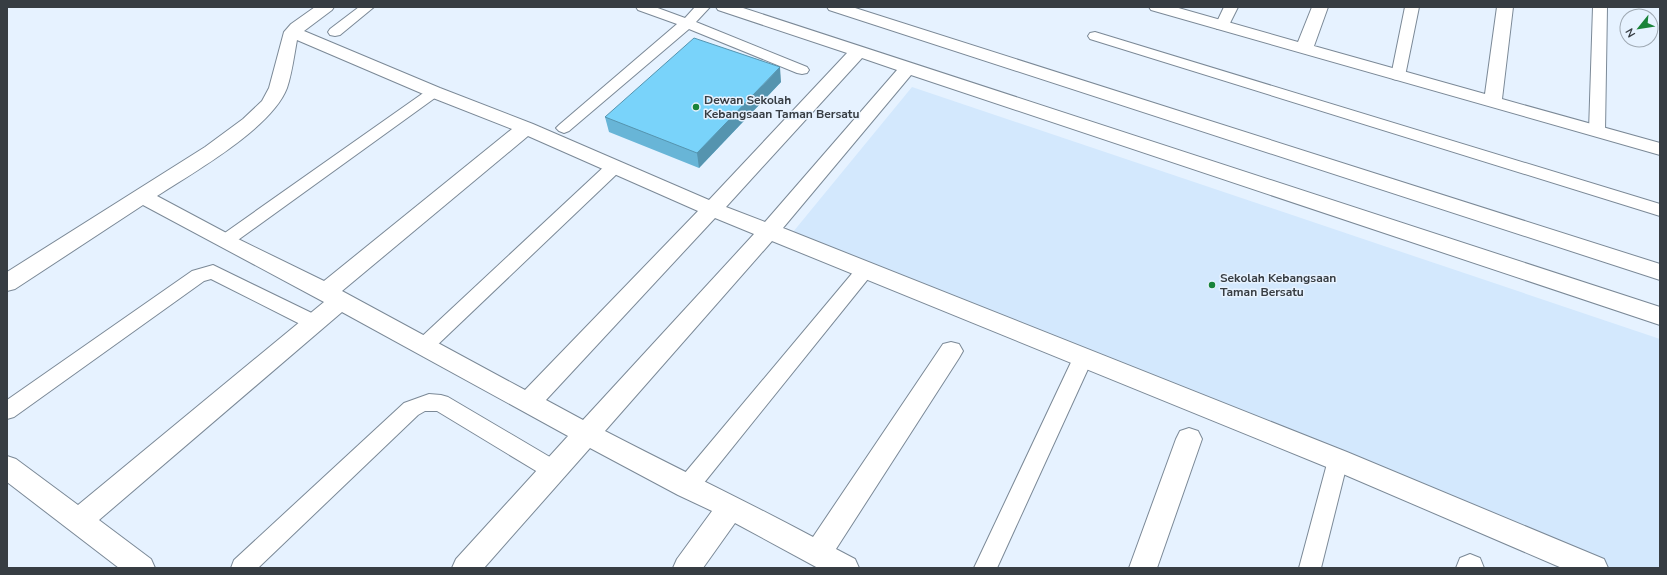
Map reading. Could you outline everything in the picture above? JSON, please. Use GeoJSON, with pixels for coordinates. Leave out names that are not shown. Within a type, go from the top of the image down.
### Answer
{"type":"FeatureCollection","features":[{"type":"Feature","properties":{"kind":"street"},"geometry":{"type":"LineString","coordinates":[[7,283],[250,124],[262,112],[278,88],[288,41],[292,32],[326,7]]}},
{"type":"Feature","properties":{"kind":"street"},"geometry":{"type":"LineString","coordinates":[[724,7],[1660,316]]}},
{"type":"Feature","properties":{"kind":"street"},"geometry":{"type":"LineString","coordinates":[[835,7],[1660,272]]}},
{"type":"Feature","properties":{"kind":"street"},"geometry":{"type":"LineString","coordinates":[[1157,7],[1660,149]]}},
{"type":"Feature","properties":{"kind":"street"},"geometry":{"type":"LineString","coordinates":[[1304,49],[1320,7]]}},
{"type":"Feature","properties":{"kind":"street"},"geometry":{"type":"LineString","coordinates":[[1493,101],[1505,7]]}},
{"type":"Feature","properties":{"kind":"street"},"geometry":{"type":"LineString","coordinates":[[292,32],[434,92],[526,128],[614,168],[712,209],[866,269],[1338,460],[1594,568]]}},
{"type":"Feature","properties":{"kind":"street"},"geometry":{"type":"LineString","coordinates":[[528,403],[858,52]]}},
{"type":"Feature","properties":{"kind":"street"},"geometry":{"type":"LineString","coordinates":[[466,568],[769,231],[908,68]]}},
{"type":"Feature","properties":{"kind":"street"},"geometry":{"type":"LineString","coordinates":[[78,521],[315,323],[333,296],[526,128]]}},
{"type":"Feature","properties":{"kind":"street"},"geometry":{"type":"LineString","coordinates":[[142,196],[225,241],[333,296],[528,403],[687,487],[731,507],[845,568]]}},
{"type":"Feature","properties":{"kind":"street"},"geometry":{"type":"LineString","coordinates":[[818,553],[951,351]]}},
{"type":"Feature","properties":{"kind":"street"},"geometry":{"type":"LineString","coordinates":[[1143,568],[1189,439]]}},
{"type":"Feature","properties":{"kind":"street"},"geometry":{"type":"LineString","coordinates":[[7,467],[141,568]]}},
{"type":"Feature","properties":{"kind":"street"},"geometry":{"type":"LineString","coordinates":[[687,568],[731,507]]}},
{"type":"Feature","properties":{"kind":"lane"},"geometry":{"type":"LineString","coordinates":[[335,32],[367,7]]}},
{"type":"Feature","properties":{"kind":"lane"},"geometry":{"type":"LineString","coordinates":[[642,7],[687,23],[802,70]]}},
{"type":"Feature","properties":{"kind":"lane"},"geometry":{"type":"LineString","coordinates":[[564,128],[687,23],[703,7]]}},
{"type":"Feature","properties":{"kind":"lane"},"geometry":{"type":"LineString","coordinates":[[1222,26],[1231,7]]}},
{"type":"Feature","properties":{"kind":"lane"},"geometry":{"type":"LineString","coordinates":[[1398,76],[1412,7]]}},
{"type":"Feature","properties":{"kind":"lane"},"geometry":{"type":"LineString","coordinates":[[1597,131],[1600,7]]}},
{"type":"Feature","properties":{"kind":"lane"},"geometry":{"type":"LineString","coordinates":[[1095,36],[1660,210]]}},
{"type":"Feature","properties":{"kind":"lane"},"geometry":{"type":"LineString","coordinates":[[225,241],[434,92]]}},
{"type":"Feature","properties":{"kind":"lane"},"geometry":{"type":"LineString","coordinates":[[424,346],[614,168]]}},
{"type":"Feature","properties":{"kind":"lane"},"geometry":{"type":"LineString","coordinates":[[687,487],[866,269]]}},
{"type":"Feature","properties":{"kind":"lane"},"geometry":{"type":"LineString","coordinates":[[7,412],[198,276],[205,273],[213,272],[315,323]]}},
{"type":"Feature","properties":{"kind":"lane"},"geometry":{"type":"LineString","coordinates":[[985,568],[1084,358]]}},
{"type":"Feature","properties":{"kind":"lane"},"geometry":{"type":"LineString","coordinates":[[242,568],[411,409],[420,404],[430,401],[441,403],[553,470]]}},
{"type":"Feature","properties":{"kind":"lane"},"geometry":{"type":"LineString","coordinates":[[1310,568],[1338,460]]}},
{"type":"Feature","properties":{"kind":"shaded area","name":"Sekolah Kebangsaan Taman Bersatu"},"geometry":{"type":"Polygon","coordinates":[[[912,87],[1660,339],[1660,568],[1608,568],[793,232],[912,87]]]}},
{"type":"Feature","properties":{"kind":"building","name":"Dewan Sekolah Kebangsaan Taman Bersatu"},"geometry":{"type":"Polygon","coordinates":[[[694,38],[780,67],[697,153],[605,117],[694,38]]]}},
{"type":"Feature","properties":{"kind":"place","name":"Dewan Sekolah Kebangsaan Taman Bersatu"},"geometry":{"type":"Point","coordinates":[696,107]}},
{"type":"Feature","properties":{"kind":"place","name":"Sekolah Kebangsaan Taman Bersatu"},"geometry":{"type":"Point","coordinates":[1212,285]}}]}
